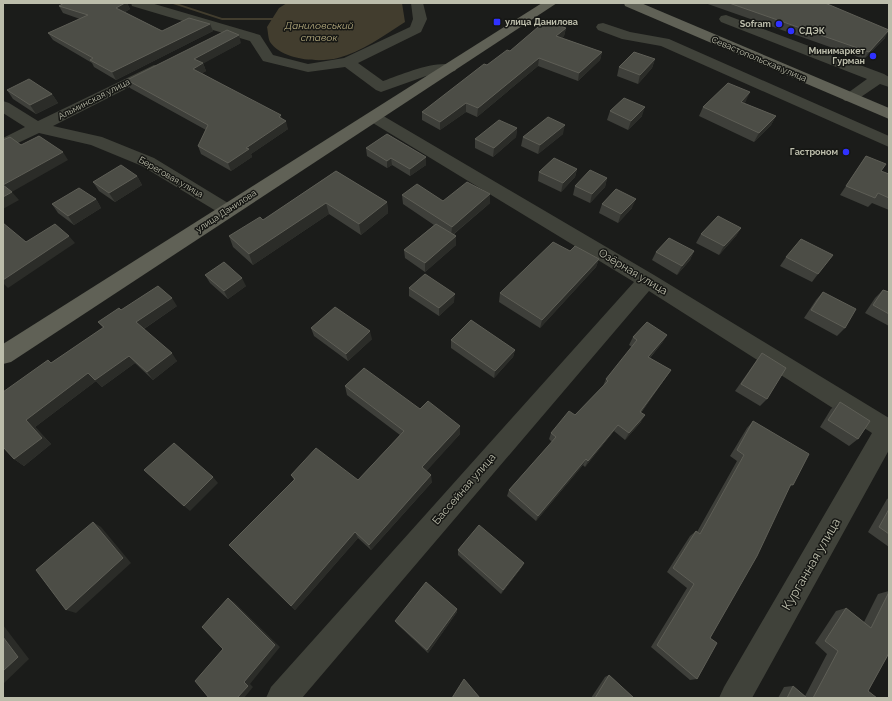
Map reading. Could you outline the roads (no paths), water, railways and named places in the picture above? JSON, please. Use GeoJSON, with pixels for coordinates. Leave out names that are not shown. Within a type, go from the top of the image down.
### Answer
{"type":"FeatureCollection","features":[{"type":"Feature","properties":{"kind":"main road","name":"улица Данилова"},"geometry":{"type":"LineString","coordinates":[[3,355],[226,210],[551,3]]}},
{"type":"Feature","properties":{"kind":"main road","name":"Севастопольская улица"},"geometry":{"type":"LineString","coordinates":[[630,3],[889,114]]}},
{"type":"Feature","properties":{"kind":"street"},"geometry":{"type":"LineString","coordinates":[[137,3],[255,38],[268,58],[308,68],[348,62],[416,29],[420,19],[417,3]]}},
{"type":"Feature","properties":{"kind":"street"},"geometry":{"type":"LineString","coordinates":[[726,19],[884,79]]}},
{"type":"Feature","properties":{"kind":"street"},"geometry":{"type":"LineString","coordinates":[[603,27],[627,36],[664,42],[889,142]]}},
{"type":"Feature","properties":{"kind":"street"},"geometry":{"type":"LineString","coordinates":[[214,38],[228,31]]}},
{"type":"Feature","properties":{"kind":"street"},"geometry":{"type":"LineString","coordinates":[[348,62],[381,87],[423,72],[450,68]]}},
{"type":"Feature","properties":{"kind":"street","name":"Альминская улица"},"geometry":{"type":"LineString","coordinates":[[3,145],[164,63]]}},
{"type":"Feature","properties":{"kind":"street"},"geometry":{"type":"LineString","coordinates":[[850,98],[884,79]]}},
{"type":"Feature","properties":{"kind":"street","name":"Береговая улица"},"geometry":{"type":"LineString","coordinates":[[3,106],[37,128],[96,141],[148,162],[226,210]]}},
{"type":"Feature","properties":{"kind":"street","name":"Озёрная улица"},"geometry":{"type":"LineString","coordinates":[[374,117],[647,280],[888,430]]}},
{"type":"Feature","properties":{"kind":"street","name":"Бассейная улица"},"geometry":{"type":"LineString","coordinates":[[282,698],[647,280]]}},
{"type":"Feature","properties":{"kind":"street","name":"Курганная улица"},"geometry":{"type":"LineString","coordinates":[[735,698],[888,430]]}},
{"type":"Feature","properties":{"kind":"water","name":"Даниловський ставок"},"geometry":{"type":"Polygon","coordinates":[[[287,3],[402,3],[405,22],[373,43],[347,55],[338,58],[321,60],[301,59],[283,53],[270,42],[269,39],[267,27],[279,8],[287,3]]]}},
{"type":"Feature","properties":{"kind":"waterway"},"geometry":{"type":"LineString","coordinates":[[172,3],[222,19],[278,19]]}},
{"type":"Feature","properties":{"kind":"place","name":"улица Данилова"},"geometry":{"type":"Point","coordinates":[497,22]}},
{"type":"Feature","properties":{"kind":"place","name":"Sofram"},"geometry":{"type":"Point","coordinates":[779,24]}},
{"type":"Feature","properties":{"kind":"place","name":"СДЭК"},"geometry":{"type":"Point","coordinates":[791,31]}},
{"type":"Feature","properties":{"kind":"place","name":"Минимаркет Гурман"},"geometry":{"type":"Point","coordinates":[873,56]}},
{"type":"Feature","properties":{"kind":"place","name":"Гастроном"},"geometry":{"type":"Point","coordinates":[846,152]}}]}
